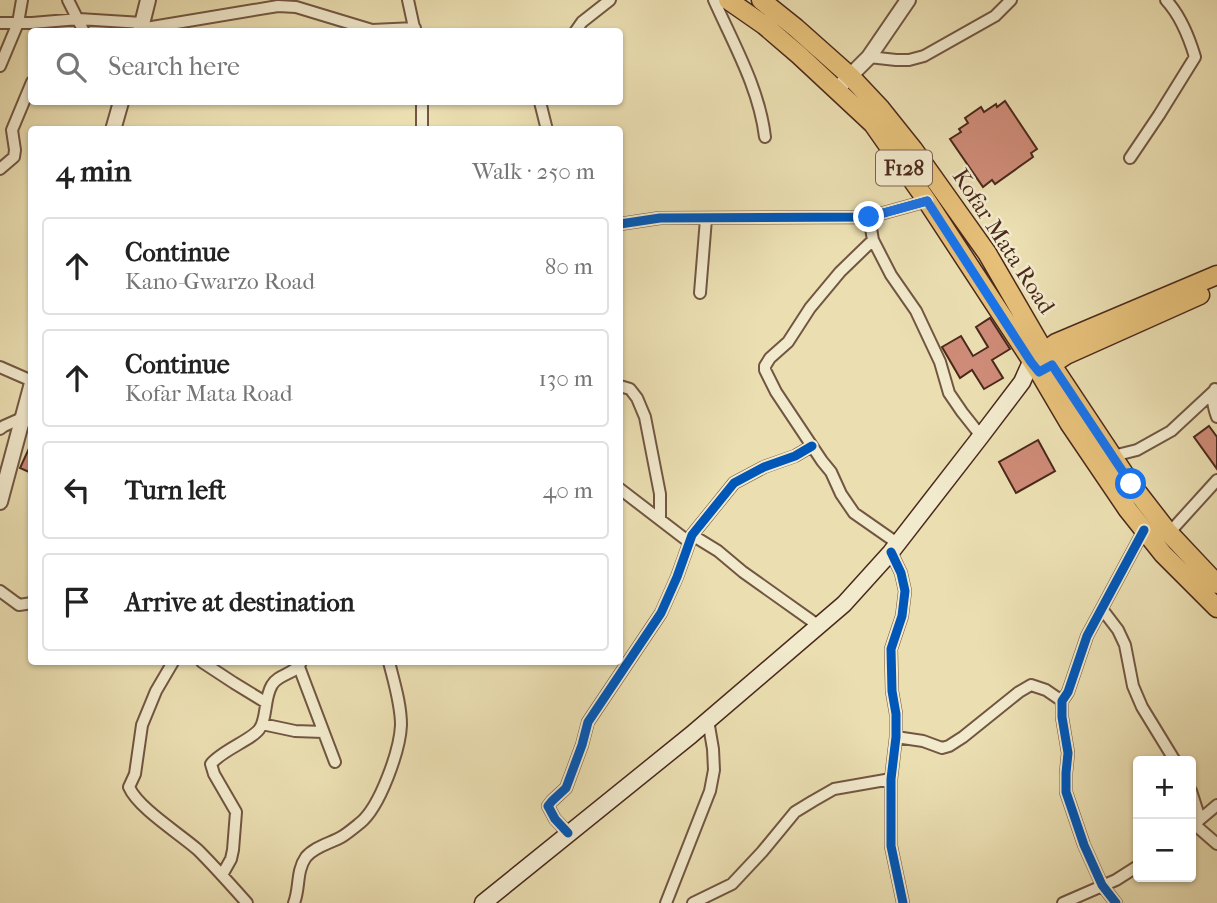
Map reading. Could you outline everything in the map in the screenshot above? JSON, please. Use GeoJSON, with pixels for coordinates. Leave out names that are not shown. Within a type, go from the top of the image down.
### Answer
{"type":"FeatureCollection","features":[{"type":"Feature","properties":{"kind":"main road","name":"Kofar Mata Road"},"geometry":{"type":"LineString","coordinates":[[728,0],[764,25],[873,124],[1042,363]]}},
{"type":"Feature","properties":{"kind":"main road","name":"Kofar Mata Road"},"geometry":{"type":"LineString","coordinates":[[761,0],[850,76],[881,108],[946,193],[987,253],[1042,363]]}},
{"type":"Feature","properties":{"kind":"main road"},"geometry":{"type":"LineString","coordinates":[[483,903],[708,720],[844,604],[894,548],[1022,382],[1042,363],[1056,344],[1217,275]]}},
{"type":"Feature","properties":{"kind":"main road"},"geometry":{"type":"LineString","coordinates":[[1042,363],[1066,355],[1217,287]]}},
{"type":"Feature","properties":{"kind":"main road","name":"F128"},"geometry":{"type":"LineString","coordinates":[[1042,363],[1169,533],[1217,584]]}},
{"type":"Feature","properties":{"kind":"main road","name":"F128"},"geometry":{"type":"LineString","coordinates":[[1042,363],[1092,457],[1128,510],[1163,554],[1217,608]]}},
{"type":"Feature","properties":{"kind":"street"},"geometry":{"type":"LineString","coordinates":[[0,66],[18,23],[22,0]]}},
{"type":"Feature","properties":{"kind":"street"},"geometry":{"type":"LineString","coordinates":[[68,0],[82,28]]}},
{"type":"Feature","properties":{"kind":"street"},"geometry":{"type":"LineString","coordinates":[[140,28],[148,0]]}},
{"type":"Feature","properties":{"kind":"street"},"geometry":{"type":"LineString","coordinates":[[408,0],[415,28]]}},
{"type":"Feature","properties":{"kind":"street"},"geometry":{"type":"LineString","coordinates":[[578,28],[610,0]]}},
{"type":"Feature","properties":{"kind":"street"},"geometry":{"type":"LineString","coordinates":[[714,0],[755,91],[765,137]]}},
{"type":"Feature","properties":{"kind":"street"},"geometry":{"type":"LineString","coordinates":[[836,90],[869,57],[908,0]]}},
{"type":"Feature","properties":{"kind":"street"},"geometry":{"type":"LineString","coordinates":[[869,57],[909,60],[924,56],[995,16],[1011,0]]}},
{"type":"Feature","properties":{"kind":"street"},"geometry":{"type":"LineString","coordinates":[[1130,158],[1195,57],[1191,42],[1174,9],[1166,0]]}},
{"type":"Feature","properties":{"kind":"street"},"geometry":{"type":"LineString","coordinates":[[0,23],[79,19],[140,28],[278,6],[296,7],[365,28]]}},
{"type":"Feature","properties":{"kind":"street"},"geometry":{"type":"LineString","coordinates":[[71,28],[79,19]]}},
{"type":"Feature","properties":{"kind":"street"},"geometry":{"type":"LineString","coordinates":[[0,169],[14,157],[12,130],[28,92]]}},
{"type":"Feature","properties":{"kind":"street"},"geometry":{"type":"LineString","coordinates":[[116,126],[119,105]]}},
{"type":"Feature","properties":{"kind":"street"},"geometry":{"type":"LineString","coordinates":[[422,105],[422,126]]}},
{"type":"Feature","properties":{"kind":"street"},"geometry":{"type":"LineString","coordinates":[[541,105],[546,126]]}},
{"type":"Feature","properties":{"kind":"street"},"geometry":{"type":"LineString","coordinates":[[623,224],[660,218],[869,217],[927,201]]}},
{"type":"Feature","properties":{"kind":"street"},"geometry":{"type":"LineString","coordinates":[[869,217],[873,240],[891,275],[916,311],[940,362],[949,393],[981,436]]}},
{"type":"Feature","properties":{"kind":"street"},"geometry":{"type":"LineString","coordinates":[[700,293],[706,219]]}},
{"type":"Feature","properties":{"kind":"street"},"geometry":{"type":"LineString","coordinates":[[873,240],[840,272],[810,308],[788,342],[770,358],[765,370],[776,392],[831,472],[854,513],[894,548],[901,573],[905,591],[902,616],[891,649],[892,691],[896,714],[891,779],[891,846],[903,903]]}},
{"type":"Feature","properties":{"kind":"street"},"geometry":{"type":"LineString","coordinates":[[0,367],[28,380]]}},
{"type":"Feature","properties":{"kind":"street"},"geometry":{"type":"LineString","coordinates":[[623,387],[630,389],[637,398],[645,417],[660,494],[660,519]]}},
{"type":"Feature","properties":{"kind":"street"},"geometry":{"type":"LineString","coordinates":[[1112,456],[1138,450],[1171,430],[1215,389]]}},
{"type":"Feature","properties":{"kind":"street"},"geometry":{"type":"LineString","coordinates":[[1215,389],[1214,409],[1217,417]]}},
{"type":"Feature","properties":{"kind":"street"},"geometry":{"type":"LineString","coordinates":[[0,429],[27,421]]}},
{"type":"Feature","properties":{"kind":"street"},"geometry":{"type":"LineString","coordinates":[[0,502],[27,421]]}},
{"type":"Feature","properties":{"kind":"street"},"geometry":{"type":"LineString","coordinates":[[569,833],[555,819],[548,806],[566,788],[588,722],[661,613],[690,538],[734,483],[812,446]]}},
{"type":"Feature","properties":{"kind":"street"},"geometry":{"type":"LineString","coordinates":[[1169,533],[1217,480]]}},
{"type":"Feature","properties":{"kind":"street"},"geometry":{"type":"LineString","coordinates":[[623,491],[690,538],[718,551],[819,626]]}},
{"type":"Feature","properties":{"kind":"street"},"geometry":{"type":"LineString","coordinates":[[1116,903],[1102,885],[1084,845],[1066,792],[1068,753],[1062,701],[1068,692],[1087,636],[1144,530]]}},
{"type":"Feature","properties":{"kind":"street"},"geometry":{"type":"LineString","coordinates":[[0,591],[19,605],[28,604]]}},
{"type":"Feature","properties":{"kind":"street"},"geometry":{"type":"LineString","coordinates":[[1102,609],[1118,630],[1125,645],[1133,686],[1142,707],[1172,756]]}},
{"type":"Feature","properties":{"kind":"street"},"geometry":{"type":"LineString","coordinates":[[171,665],[156,691],[142,725],[135,774],[130,787],[159,820],[197,849],[247,903]]}},
{"type":"Feature","properties":{"kind":"street"},"geometry":{"type":"LineString","coordinates":[[207,665],[265,702]]}},
{"type":"Feature","properties":{"kind":"street"},"geometry":{"type":"LineString","coordinates":[[222,875],[231,859],[236,812],[211,764],[258,731],[272,683],[299,665]]}},
{"type":"Feature","properties":{"kind":"street"},"geometry":{"type":"LineString","coordinates":[[300,665],[335,762]]}},
{"type":"Feature","properties":{"kind":"street"},"geometry":{"type":"LineString","coordinates":[[294,903],[298,874],[306,858],[365,820],[380,797],[396,752],[401,725],[390,665]]}},
{"type":"Feature","properties":{"kind":"street"},"geometry":{"type":"LineString","coordinates":[[896,737],[923,741],[942,748],[949,746],[1031,685],[1062,701]]}},
{"type":"Feature","properties":{"kind":"street"},"geometry":{"type":"LineString","coordinates":[[666,903],[710,791],[714,770],[708,720]]}},
{"type":"Feature","properties":{"kind":"street"},"geometry":{"type":"LineString","coordinates":[[262,724],[295,731],[323,732]]}},
{"type":"Feature","properties":{"kind":"street"},"geometry":{"type":"LineString","coordinates":[[693,903],[732,884],[795,812],[813,800],[834,789],[891,779]]}},
{"type":"Feature","properties":{"kind":"street"},"geometry":{"type":"LineString","coordinates":[[1196,822],[1217,805]]}},
{"type":"Feature","properties":{"kind":"street"},"geometry":{"type":"LineString","coordinates":[[1196,824],[1217,844]]}},
{"type":"Feature","properties":{"kind":"street"},"geometry":{"type":"LineString","coordinates":[[1063,903],[1116,880],[1133,869]]}},
{"type":"Feature","properties":{"kind":"building"},"geometry":{"type":"Polygon","coordinates":[[[1005,101],[1037,149],[1031,153],[1033,157],[995,184],[992,180],[983,187],[950,139],[968,123],[965,118],[981,107],[984,112],[1005,101]]]}},
{"type":"Feature","properties":{"kind":"building"},"geometry":{"type":"Polygon","coordinates":[[[990,318],[1010,349],[992,360],[1003,378],[984,389],[972,370],[960,378],[942,347],[961,336],[973,356],[988,347],[976,327],[990,318]]]}},
{"type":"Feature","properties":{"kind":"building"},"geometry":{"type":"Polygon","coordinates":[[[1209,426],[1217,437],[1217,469],[1194,437],[1209,426]]]}},
{"type":"Feature","properties":{"kind":"building"},"geometry":{"type":"Polygon","coordinates":[[[1038,440],[1055,471],[1016,493],[999,462],[1038,440]]]}},
{"type":"Feature","properties":{"kind":"building"},"geometry":{"type":"Polygon","coordinates":[[[28,451],[28,472],[20,468],[28,451]]]}},
{"type":"Feature","properties":{"kind":"cycle path"},"geometry":{"type":"LineString","coordinates":[[623,224],[660,218],[869,217],[927,201]]}},
{"type":"Feature","properties":{"kind":"cycle path"},"geometry":{"type":"LineString","coordinates":[[568,833],[555,819],[548,806],[566,788],[588,722],[661,613],[692,535],[734,483],[812,446]]}},
{"type":"Feature","properties":{"kind":"cycle path"},"geometry":{"type":"LineString","coordinates":[[1116,903],[1102,885],[1084,845],[1066,792],[1068,753],[1062,701],[1068,692],[1087,636],[1144,530]]}},
{"type":"Feature","properties":{"kind":"cycle path"},"geometry":{"type":"LineString","coordinates":[[891,552],[901,573],[905,591],[902,616],[891,649],[892,691],[896,714],[891,779],[891,846],[903,903]]}},
{"type":"Feature","properties":{"kind":"route"},"geometry":{"type":"LineString","coordinates":[[869,217],[927,201],[1031,362],[1039,372],[1052,365],[1131,484]]}}]}
